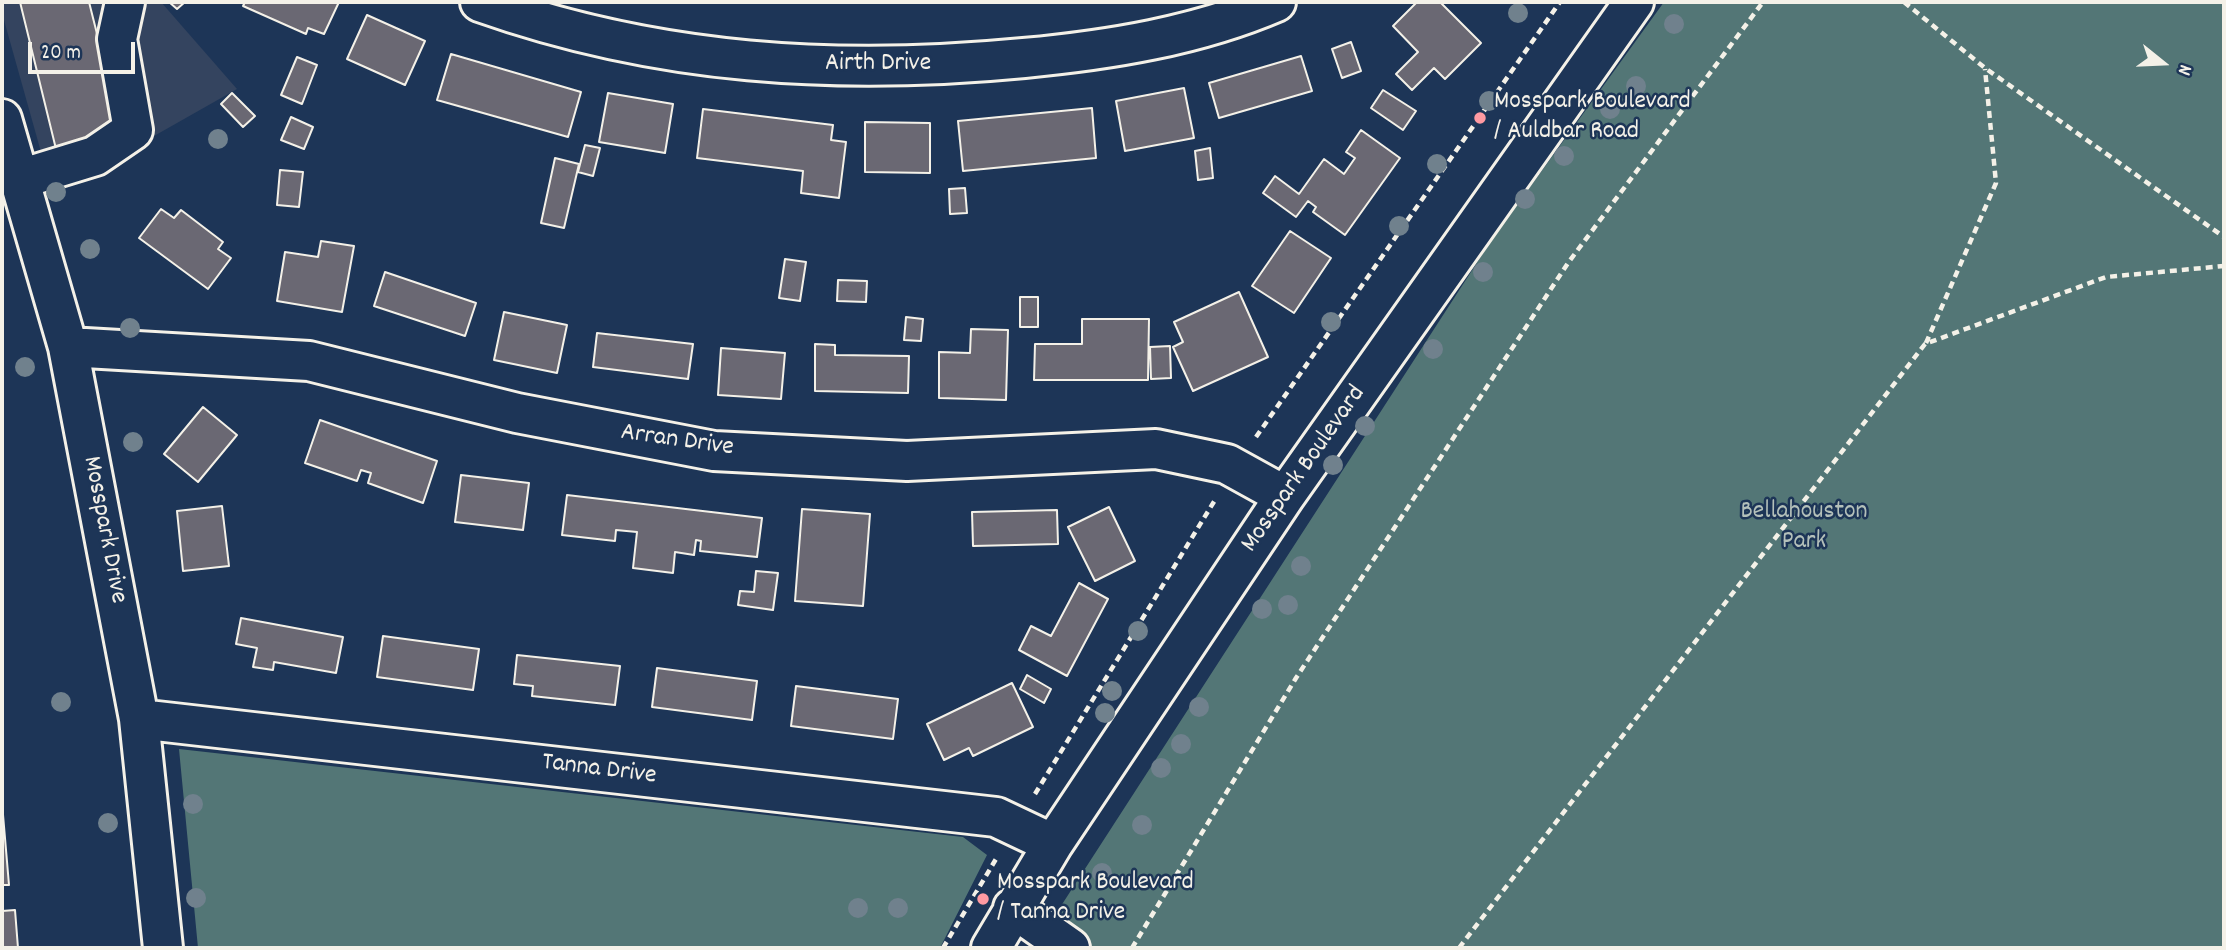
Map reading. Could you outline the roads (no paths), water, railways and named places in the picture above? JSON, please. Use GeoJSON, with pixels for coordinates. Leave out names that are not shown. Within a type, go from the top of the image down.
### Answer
{"type":"FeatureCollection","features":[{"type":"Feature","properties":{"kind":"street"},"geometry":{"type":"LineString","coordinates":[[20,179],[95,156],[133,130],[117,39],[125,2]]}},
{"type":"Feature","properties":{"kind":"street","name":"Airth Drive"},"geometry":{"type":"LineString","coordinates":[[480,2],[591,35],[730,61],[884,66],[935,66],[1073,53],[1171,36],[1253,12],[1276,2]]}},
{"type":"Feature","properties":{"kind":"street","name":"Mosspark Boulevard"},"geometry":{"type":"LineString","coordinates":[[991,948],[1053,844],[1285,496],[1634,2]]}},
{"type":"Feature","properties":{"kind":"street","name":"Mosspark Drive"},"geometry":{"type":"LineString","coordinates":[[2,119],[68,347],[139,719],[163,948]]}},
{"type":"Feature","properties":{"kind":"street","name":"Arran Drive"},"geometry":{"type":"LineString","coordinates":[[68,347],[309,361],[517,413],[714,451],[907,461],[1156,449],[1227,464],[1285,496]]}},
{"type":"Feature","properties":{"kind":"street","name":"Tanna Drive"},"geometry":{"type":"LineString","coordinates":[[139,719],[996,817],[1053,844]]}},
{"type":"Feature","properties":{"kind":"street"},"geometry":{"type":"LineString","coordinates":[[1013,908],[1070,948]]}},
{"type":"Feature","properties":{"kind":"place","name":"Mosspark Boulevard / Auldbar Road"},"geometry":{"type":"Point","coordinates":[1480,118]}},
{"type":"Feature","properties":{"kind":"place","name":"Mosspark Boulevard / Tanna Drive"},"geometry":{"type":"Point","coordinates":[983,899]}},
{"type":"Feature","properties":{"kind":"park label","name":"Bellahouston Park"},"geometry":{"type":"Point","coordinates":[1804,528]}}]}
